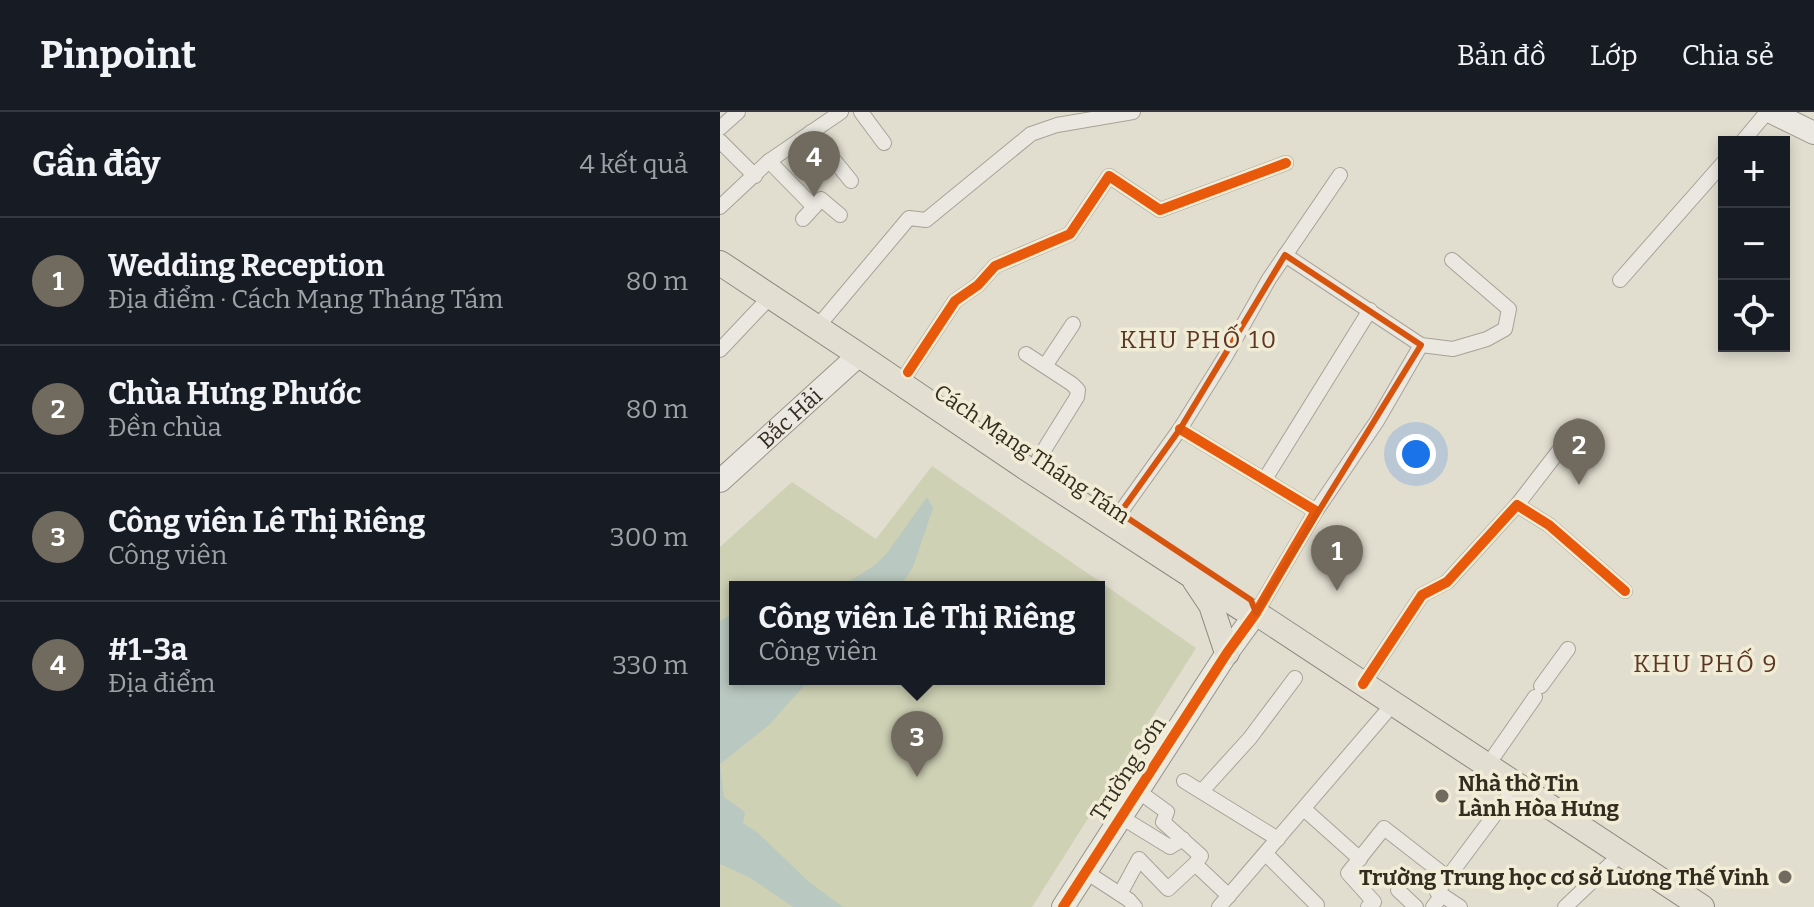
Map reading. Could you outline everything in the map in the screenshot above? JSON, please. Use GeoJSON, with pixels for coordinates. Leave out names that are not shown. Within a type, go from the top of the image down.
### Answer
{"type":"FeatureCollection","features":[{"type":"Feature","properties":{"kind":"main road","name":"Cách Mạng Tháng Tám"},"geometry":{"type":"LineString","coordinates":[[720,250],[1251,600],[1256,613]]}},
{"type":"Feature","properties":{"kind":"main road","name":"Cách Mạng Tháng Tám"},"geometry":{"type":"LineString","coordinates":[[720,263],[1026,468],[1241,608],[1256,613],[1702,907]]}},
{"type":"Feature","properties":{"kind":"main road"},"geometry":{"type":"LineString","coordinates":[[1192,575],[1211,605],[1227,653]]}},
{"type":"Feature","properties":{"kind":"street"},"geometry":{"type":"LineString","coordinates":[[720,128],[738,112]]}},
{"type":"Feature","properties":{"kind":"street"},"geometry":{"type":"LineString","coordinates":[[861,112],[884,143]]}},
{"type":"Feature","properties":{"kind":"street"},"geometry":{"type":"LineString","coordinates":[[824,319],[909,218],[926,220],[1031,134],[1057,125],[1133,112]]}},
{"type":"Feature","properties":{"kind":"street"},"geometry":{"type":"LineString","coordinates":[[1747,136],[1769,112],[1814,133]]}},
{"type":"Feature","properties":{"kind":"street"},"geometry":{"type":"LineString","coordinates":[[720,207],[769,161],[832,114]]}},
{"type":"Feature","properties":{"kind":"street"},"geometry":{"type":"LineString","coordinates":[[811,132],[851,181]]}},
{"type":"Feature","properties":{"kind":"street"},"geometry":{"type":"LineString","coordinates":[[720,141],[755,176]]}},
{"type":"Feature","properties":{"kind":"street"},"geometry":{"type":"LineString","coordinates":[[769,161],[814,207]]}},
{"type":"Feature","properties":{"kind":"street"},"geometry":{"type":"LineString","coordinates":[[908,372],[955,301],[978,285],[995,266],[1070,234],[1109,176],[1160,210],[1286,163]]}},
{"type":"Feature","properties":{"kind":"street"},"geometry":{"type":"LineString","coordinates":[[1620,280],[1718,169]]}},
{"type":"Feature","properties":{"kind":"street"},"geometry":{"type":"LineString","coordinates":[[1120,513],[1180,429],[1285,255],[1340,175]]}},
{"type":"Feature","properties":{"kind":"street"},"geometry":{"type":"LineString","coordinates":[[803,219],[821,199],[840,215]]}},
{"type":"Feature","properties":{"kind":"street"},"geometry":{"type":"LineString","coordinates":[[1285,255],[1421,345],[1453,349],[1487,339],[1505,329],[1509,309],[1452,260]]}},
{"type":"Feature","properties":{"kind":"street"},"geometry":{"type":"LineString","coordinates":[[720,350],[771,296]]}},
{"type":"Feature","properties":{"kind":"street"},"geometry":{"type":"LineString","coordinates":[[1265,479],[1370,310]]}},
{"type":"Feature","properties":{"kind":"street"},"geometry":{"type":"LineString","coordinates":[[1045,366],[1073,324]]}},
{"type":"Feature","properties":{"kind":"street"},"geometry":{"type":"LineString","coordinates":[[1256,613],[1421,345]]}},
{"type":"Feature","properties":{"kind":"street"},"geometry":{"type":"LineString","coordinates":[[1026,354],[1078,390],[1077,397],[1039,458]]}},
{"type":"Feature","properties":{"kind":"street","name":"Bắc Hải"},"geometry":{"type":"LineString","coordinates":[[720,481],[859,355]]}},
{"type":"Feature","properties":{"kind":"street"},"geometry":{"type":"LineString","coordinates":[[1363,684],[1422,595],[1447,582],[1517,505],[1578,426]]}},
{"type":"Feature","properties":{"kind":"street"},"geometry":{"type":"LineString","coordinates":[[1180,429],[1316,511]]}},
{"type":"Feature","properties":{"kind":"street"},"geometry":{"type":"LineString","coordinates":[[1517,505],[1549,525],[1625,591]]}},
{"type":"Feature","properties":{"kind":"street","name":"Trường Sơn"},"geometry":{"type":"LineString","coordinates":[[1063,907],[1256,613]]}},
{"type":"Feature","properties":{"kind":"street"},"geometry":{"type":"LineString","coordinates":[[1487,766],[1568,649]]}},
{"type":"Feature","properties":{"kind":"street"},"geometry":{"type":"LineString","coordinates":[[1202,791],[1250,738],[1295,678]]}},
{"type":"Feature","properties":{"kind":"street"},"geometry":{"type":"LineString","coordinates":[[1195,864],[1224,901],[1393,704]]}},
{"type":"Feature","properties":{"kind":"street"},"geometry":{"type":"LineString","coordinates":[[1184,781],[1278,839]]}},
{"type":"Feature","properties":{"kind":"street"},"geometry":{"type":"LineString","coordinates":[[1460,907],[1437,901],[1437,892],[1516,786]]}},
{"type":"Feature","properties":{"kind":"street"},"geometry":{"type":"LineString","coordinates":[[1120,894],[1139,859],[1168,889],[1201,856],[1163,822],[1167,812],[1138,791]]}},
{"type":"Feature","properties":{"kind":"street"},"geometry":{"type":"LineString","coordinates":[[1304,809],[1360,859]]}},
{"type":"Feature","properties":{"kind":"street"},"geometry":{"type":"LineString","coordinates":[[1121,817],[1170,847],[1183,839]]}},
{"type":"Feature","properties":{"kind":"street"},"geometry":{"type":"LineString","coordinates":[[1368,907],[1374,902],[1348,873],[1384,828],[1447,877]]}},
{"type":"Feature","properties":{"kind":"street"},"geometry":{"type":"LineString","coordinates":[[1266,854],[1317,905]]}},
{"type":"Feature","properties":{"kind":"street"},"geometry":{"type":"LineString","coordinates":[[1565,907],[1621,854]]}},
{"type":"Feature","properties":{"kind":"street"},"geometry":{"type":"LineString","coordinates":[[1086,872],[1135,907]]}},
{"type":"Feature","properties":{"kind":"street"},"geometry":{"type":"LineString","coordinates":[[1398,890],[1416,907]]}},
{"type":"Feature","properties":{"kind":"highlighted area"},"geometry":{"type":"Polygon","coordinates":[[[1285,255],[1421,345],[1256,613],[1251,600],[1120,513],[1180,429],[1285,255]]]}},
{"type":"Feature","properties":{"kind":"green space"},"geometry":{"type":"Polygon","coordinates":[[[932,466],[1099,581],[729,581],[729,685],[1105,685],[1105,585],[1196,648],[1032,907],[720,907],[720,547],[792,482],[876,539],[932,466]]]}},
{"type":"Feature","properties":{"kind":"shaded area"},"geometry":{"type":"Polygon","coordinates":[[[927,497],[933,508],[913,567],[904,581],[850,581],[874,566],[927,497]]]}},
{"type":"Feature","properties":{"kind":"shaded area"},"geometry":{"type":"Polygon","coordinates":[[[729,616],[729,685],[805,685],[769,725],[720,764],[720,621],[729,616]]]}},
{"type":"Feature","properties":{"kind":"shaded area"},"geometry":{"type":"Polygon","coordinates":[[[720,765],[724,797],[745,812],[743,823],[757,832],[809,882],[843,907],[793,907],[749,877],[720,864],[720,765]]]}},
{"type":"Feature","properties":{"kind":"cycle path"},"geometry":{"type":"LineString","coordinates":[[908,372],[955,301],[978,285],[995,266],[1070,234],[1109,176],[1160,210],[1286,163]]}},
{"type":"Feature","properties":{"kind":"cycle path"},"geometry":{"type":"LineString","coordinates":[[1063,907],[1256,613],[1316,511],[1180,429]]}},
{"type":"Feature","properties":{"kind":"cycle path"},"geometry":{"type":"LineString","coordinates":[[1363,684],[1422,595],[1447,582],[1517,505],[1549,525],[1625,591]]}},
{"type":"Feature","properties":{"kind":"place","name":"#1-3a"},"geometry":{"type":"Point","coordinates":[814,197]}},
{"type":"Feature","properties":{"kind":"place","name":"Chùa Hưng Phước"},"geometry":{"type":"Point","coordinates":[1579,485]}},
{"type":"Feature","properties":{"kind":"place","name":"Wedding Reception"},"geometry":{"type":"Point","coordinates":[1337,591]}},
{"type":"Feature","properties":{"kind":"place","name":"Công viên Lê Thị Riêng"},"geometry":{"type":"Point","coordinates":[917,777]}},
{"type":"Feature","properties":{"kind":"place","name":"Nhà thờ Tin Lành Hòa Hưng"},"geometry":{"type":"Point","coordinates":[1442,796]}},
{"type":"Feature","properties":{"kind":"place","name":"Trường Trung học cơ sở Lương Thế Vinh"},"geometry":{"type":"Point","coordinates":[1785,877]}},
{"type":"Feature","properties":{"kind":"district","name":"KHU PHỐ 10"},"geometry":{"type":"Point","coordinates":[1199,340]}},
{"type":"Feature","properties":{"kind":"district","name":"KHU PHỐ 9"},"geometry":{"type":"Point","coordinates":[1706,664]}}]}
